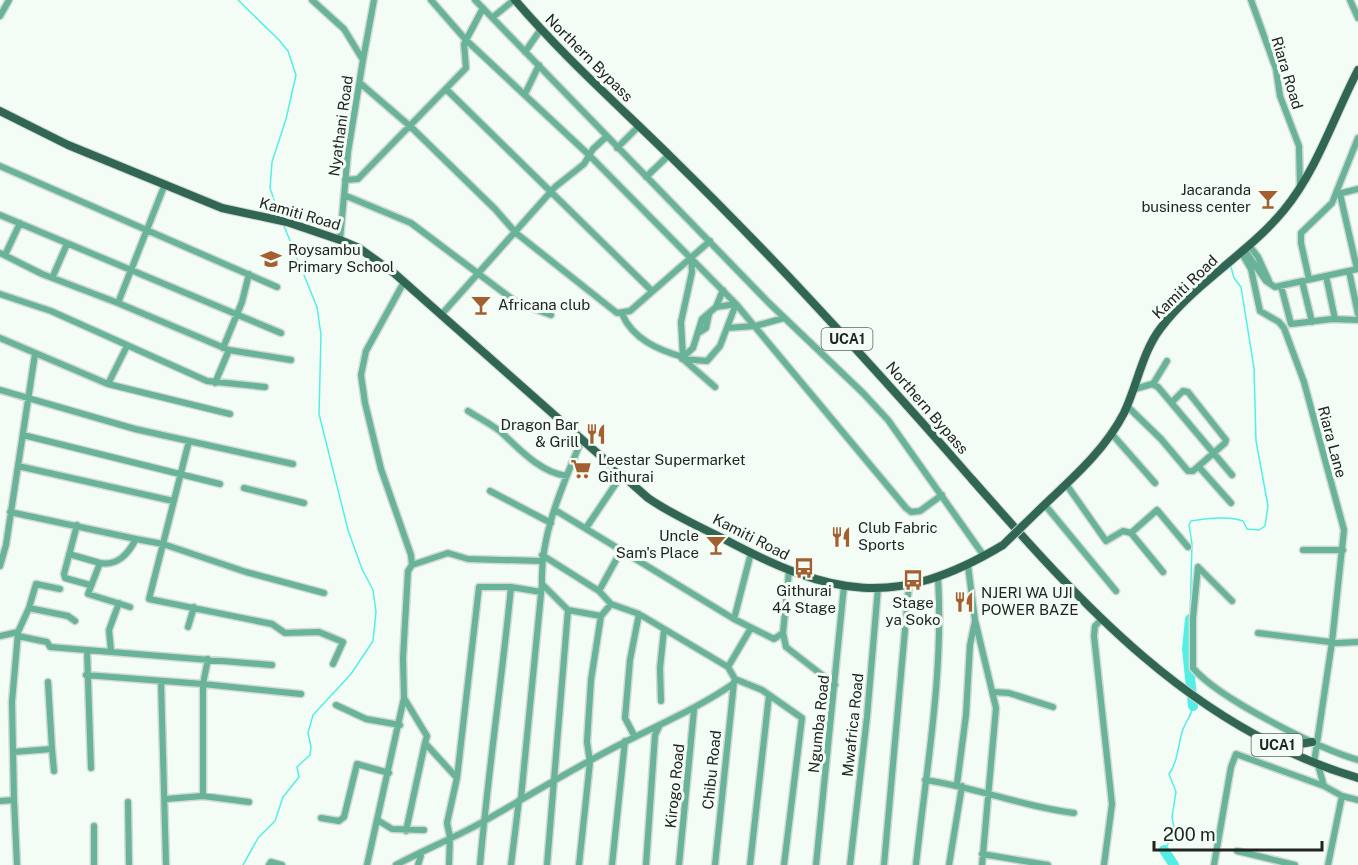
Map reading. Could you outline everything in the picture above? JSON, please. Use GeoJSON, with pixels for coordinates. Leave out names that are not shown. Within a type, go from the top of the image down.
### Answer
{"type":"FeatureCollection","features":[{"type":"Feature","properties":{"kind":"main road","name":"Northern Bypass"},"geometry":{"type":"LineString","coordinates":[[514,0],[669,155],[864,357],[1047,564],[1101,620],[1200,703],[1316,764],[1358,778]]}},
{"type":"Feature","properties":{"kind":"main road","name":"Kamiti Road"},"geometry":{"type":"LineString","coordinates":[[0,111],[68,145],[222,208],[287,222],[340,240],[378,261],[404,282],[621,476],[660,506],[789,571],[844,586],[878,588],[909,585],[938,578],[968,566],[1003,545],[1066,484],[1111,433],[1135,389],[1158,331],[1197,290],[1245,249],[1282,213],[1300,188],[1358,70]]}},
{"type":"Feature","properties":{"kind":"main road"},"geometry":{"type":"LineString","coordinates":[[1281,747],[1314,743]]}},
{"type":"Feature","properties":{"kind":"street"},"geometry":{"type":"LineString","coordinates":[[0,16],[9,0]]}},
{"type":"Feature","properties":{"kind":"street","name":"Nyathani Road"},"geometry":{"type":"LineString","coordinates":[[312,0],[340,24],[363,60],[345,180],[340,240]]}},
{"type":"Feature","properties":{"kind":"street"},"geometry":{"type":"LineString","coordinates":[[363,60],[374,0]]}},
{"type":"Feature","properties":{"kind":"street"},"geometry":{"type":"LineString","coordinates":[[431,0],[466,40],[589,155],[723,290],[906,508],[911,512],[920,511],[942,495]]}},
{"type":"Feature","properties":{"kind":"street"},"geometry":{"type":"LineString","coordinates":[[476,0],[606,137],[784,318],[853,382],[888,420],[984,556]]}},
{"type":"Feature","properties":{"kind":"street"},"geometry":{"type":"LineString","coordinates":[[492,17],[514,0]]}},
{"type":"Feature","properties":{"kind":"street","name":"Riara Road"},"geometry":{"type":"LineString","coordinates":[[1251,0],[1276,69],[1280,96],[1299,146],[1300,188]]}},
{"type":"Feature","properties":{"kind":"street"},"geometry":{"type":"LineString","coordinates":[[1350,0],[1358,18]]}},
{"type":"Feature","properties":{"kind":"street"},"geometry":{"type":"LineString","coordinates":[[345,180],[358,179],[466,68],[466,40],[483,9]]}},
{"type":"Feature","properties":{"kind":"street"},"geometry":{"type":"LineString","coordinates":[[525,52],[541,29]]}},
{"type":"Feature","properties":{"kind":"street"},"geometry":{"type":"LineString","coordinates":[[525,94],[539,65]]}},
{"type":"Feature","properties":{"kind":"street"},"geometry":{"type":"LineString","coordinates":[[360,83],[411,127],[495,209],[516,233],[616,313],[622,314],[630,311],[710,241]]}},
{"type":"Feature","properties":{"kind":"street"},"geometry":{"type":"LineString","coordinates":[[447,90],[652,291]]}},
{"type":"Feature","properties":{"kind":"street"},"geometry":{"type":"LineString","coordinates":[[617,148],[639,126]]}},
{"type":"Feature","properties":{"kind":"street"},"geometry":{"type":"LineString","coordinates":[[441,315],[552,191],[584,164],[589,155],[606,137]]}},
{"type":"Feature","properties":{"kind":"street"},"geometry":{"type":"LineString","coordinates":[[1310,279],[1300,243],[1301,233],[1329,208],[1338,194],[1358,138]]}},
{"type":"Feature","properties":{"kind":"street"},"geometry":{"type":"LineString","coordinates":[[646,177],[669,155]]}},
{"type":"Feature","properties":{"kind":"street"},"geometry":{"type":"LineString","coordinates":[[0,166],[277,287]]}},
{"type":"Feature","properties":{"kind":"street"},"geometry":{"type":"LineString","coordinates":[[118,303],[149,230],[165,184]]}},
{"type":"Feature","properties":{"kind":"street"},"geometry":{"type":"LineString","coordinates":[[1338,194],[1358,189]]}},
{"type":"Feature","properties":{"kind":"street"},"geometry":{"type":"LineString","coordinates":[[1245,249],[1273,286],[1358,269],[1338,194]]}},
{"type":"Feature","properties":{"kind":"street"},"geometry":{"type":"LineString","coordinates":[[344,195],[411,223],[516,302],[551,315]]}},
{"type":"Feature","properties":{"kind":"street"},"geometry":{"type":"LineString","coordinates":[[0,215],[281,333]]}},
{"type":"Feature","properties":{"kind":"street"},"geometry":{"type":"LineString","coordinates":[[21,223],[2,254],[226,349],[291,360]]}},
{"type":"Feature","properties":{"kind":"street"},"geometry":{"type":"LineString","coordinates":[[52,276],[67,244]]}},
{"type":"Feature","properties":{"kind":"street","name":"Riara Lane"},"geometry":{"type":"LineString","coordinates":[[1245,249],[1260,311],[1283,325],[1304,381],[1344,530],[1332,642],[1314,743],[1316,764],[1323,783]]}},
{"type":"Feature","properties":{"kind":"street"},"geometry":{"type":"LineString","coordinates":[[691,257],[692,272],[681,322],[682,358],[715,387]]}},
{"type":"Feature","properties":{"kind":"street"},"geometry":{"type":"LineString","coordinates":[[1349,271],[1358,314]]}},
{"type":"Feature","properties":{"kind":"street"},"geometry":{"type":"LineString","coordinates":[[215,383],[249,274]]}},
{"type":"Feature","properties":{"kind":"street"},"geometry":{"type":"LineString","coordinates":[[1326,276],[1335,319]]}},
{"type":"Feature","properties":{"kind":"street"},"geometry":{"type":"LineString","coordinates":[[1302,281],[1312,322]]}},
{"type":"Feature","properties":{"kind":"street"},"geometry":{"type":"LineString","coordinates":[[404,282],[366,351],[361,375],[364,403],[381,469],[408,540],[412,565]]}},
{"type":"Feature","properties":{"kind":"street"},"geometry":{"type":"LineString","coordinates":[[1281,286],[1290,323],[1335,319],[1358,320]]}},
{"type":"Feature","properties":{"kind":"street"},"geometry":{"type":"LineString","coordinates":[[682,358],[693,348],[700,333],[702,319],[716,307],[723,290]]}},
{"type":"Feature","properties":{"kind":"street"},"geometry":{"type":"LineString","coordinates":[[0,294],[51,311],[215,383],[265,387]]}},
{"type":"Feature","properties":{"kind":"street"},"geometry":{"type":"LineString","coordinates":[[622,314],[629,328],[651,345],[682,358],[709,360],[720,346],[736,304]]}},
{"type":"Feature","properties":{"kind":"street"},"geometry":{"type":"LineString","coordinates":[[716,307],[736,304]]}},
{"type":"Feature","properties":{"kind":"street"},"geometry":{"type":"LineString","coordinates":[[727,328],[755,326],[784,318]]}},
{"type":"Feature","properties":{"kind":"street"},"geometry":{"type":"LineString","coordinates":[[0,338],[108,384],[230,414]]}},
{"type":"Feature","properties":{"kind":"street"},"geometry":{"type":"LineString","coordinates":[[108,384],[127,346]]}},
{"type":"Feature","properties":{"kind":"street"},"geometry":{"type":"LineString","coordinates":[[0,566],[6,545],[35,354]]}},
{"type":"Feature","properties":{"kind":"street"},"geometry":{"type":"LineString","coordinates":[[1135,389],[1153,384],[1167,361]]}},
{"type":"Feature","properties":{"kind":"street"},"geometry":{"type":"LineString","coordinates":[[1153,384],[1172,402],[1232,476]]}},
{"type":"Feature","properties":{"kind":"street"},"geometry":{"type":"LineString","coordinates":[[0,390],[135,429],[251,457],[293,464]]}},
{"type":"Feature","properties":{"kind":"street"},"geometry":{"type":"LineString","coordinates":[[1127,406],[1161,439],[1188,471],[1193,471],[1226,441],[1214,423],[1186,391],[1172,402]]}},
{"type":"Feature","properties":{"kind":"street"},"geometry":{"type":"LineString","coordinates":[[468,411],[502,433],[518,449],[552,474],[567,476]]}},
{"type":"Feature","properties":{"kind":"street"},"geometry":{"type":"LineString","coordinates":[[1111,433],[1155,483]]}},
{"type":"Feature","properties":{"kind":"street"},"geometry":{"type":"LineString","coordinates":[[23,435],[220,484]]}},
{"type":"Feature","properties":{"kind":"street"},"geometry":{"type":"LineString","coordinates":[[511,865],[542,584],[542,558],[555,510],[582,439]]}},
{"type":"Feature","properties":{"kind":"street"},"geometry":{"type":"LineString","coordinates":[[189,441],[149,599],[272,624],[285,633],[323,633],[343,642],[333,664]]}},
{"type":"Feature","properties":{"kind":"street"},"geometry":{"type":"LineString","coordinates":[[18,466],[173,501]]}},
{"type":"Feature","properties":{"kind":"street"},"geometry":{"type":"LineString","coordinates":[[1199,467],[1231,503]]}},
{"type":"Feature","properties":{"kind":"street"},"geometry":{"type":"LineString","coordinates":[[586,528],[621,476]]}},
{"type":"Feature","properties":{"kind":"street"},"geometry":{"type":"LineString","coordinates":[[1066,484],[1106,541],[1123,531],[1131,533],[1163,572]]}},
{"type":"Feature","properties":{"kind":"street"},"geometry":{"type":"LineString","coordinates":[[244,488],[304,503]]}},
{"type":"Feature","properties":{"kind":"street"},"geometry":{"type":"LineString","coordinates":[[490,491],[551,523]]}},
{"type":"Feature","properties":{"kind":"street"},"geometry":{"type":"LineString","coordinates":[[1045,505],[1116,591]]}},
{"type":"Feature","properties":{"kind":"street"},"geometry":{"type":"LineString","coordinates":[[555,510],[734,619],[774,639],[783,633]]}},
{"type":"Feature","properties":{"kind":"street"},"geometry":{"type":"LineString","coordinates":[[1131,533],[1157,510],[1188,547]]}},
{"type":"Feature","properties":{"kind":"street"},"geometry":{"type":"LineString","coordinates":[[10,512],[163,544],[246,573],[324,593]]}},
{"type":"Feature","properties":{"kind":"street"},"geometry":{"type":"LineString","coordinates":[[77,525],[65,578],[90,585]]}},
{"type":"Feature","properties":{"kind":"street"},"geometry":{"type":"LineString","coordinates":[[69,554],[100,563],[122,559],[136,539]]}},
{"type":"Feature","properties":{"kind":"street"},"geometry":{"type":"LineString","coordinates":[[599,591],[622,549]]}},
{"type":"Feature","properties":{"kind":"street"},"geometry":{"type":"LineString","coordinates":[[1303,550],[1343,550]]}},
{"type":"Feature","properties":{"kind":"street"},"geometry":{"type":"LineString","coordinates":[[367,865],[379,821],[404,698],[403,658],[408,571],[412,565],[448,553],[468,559],[542,558],[599,591],[611,604],[639,614],[728,667],[734,681],[769,695],[802,718],[784,865]]}},
{"type":"Feature","properties":{"kind":"street"},"geometry":{"type":"LineString","coordinates":[[734,619],[751,553]]}},
{"type":"Feature","properties":{"kind":"street"},"geometry":{"type":"LineString","coordinates":[[100,563],[88,594],[130,607]]}},
{"type":"Feature","properties":{"kind":"street"},"geometry":{"type":"LineString","coordinates":[[968,566],[975,620],[996,708],[995,741],[982,865]]}},
{"type":"Feature","properties":{"kind":"street"},"geometry":{"type":"LineString","coordinates":[[1232,601],[1198,567],[1193,618],[1193,668],[1215,688],[1314,743],[1358,760]]}},
{"type":"Feature","properties":{"kind":"street"},"geometry":{"type":"LineString","coordinates":[[789,571],[783,633],[788,649],[835,685]]}},
{"type":"Feature","properties":{"kind":"street"},"geometry":{"type":"LineString","coordinates":[[916,865],[925,780],[933,732],[940,611],[938,578]]}},
{"type":"Feature","properties":{"kind":"street"},"geometry":{"type":"LineString","coordinates":[[17,865],[12,702],[18,634],[36,584],[60,589]]}},
{"type":"Feature","properties":{"kind":"street"},"geometry":{"type":"LineString","coordinates":[[542,584],[568,610],[601,616]]}},
{"type":"Feature","properties":{"kind":"street"},"geometry":{"type":"LineString","coordinates":[[884,865],[909,585]]}},
{"type":"Feature","properties":{"kind":"street","name":"Ngumba Road"},"geometry":{"type":"LineString","coordinates":[[816,865],[844,586]]}},
{"type":"Feature","properties":{"kind":"street"},"geometry":{"type":"LineString","coordinates":[[449,865],[450,837],[447,823],[457,778],[479,587],[511,587],[541,592]]}},
{"type":"Feature","properties":{"kind":"street"},"geometry":{"type":"LineString","coordinates":[[480,865],[492,737],[501,692],[511,587]]}},
{"type":"Feature","properties":{"kind":"street","name":"Mwafrica Road"},"geometry":{"type":"LineString","coordinates":[[850,865],[867,717],[878,588]]}},
{"type":"Feature","properties":{"kind":"street"},"geometry":{"type":"LineString","coordinates":[[111,651],[109,630],[119,603]]}},
{"type":"Feature","properties":{"kind":"street"},"geometry":{"type":"LineString","coordinates":[[579,865],[590,762],[587,742],[591,680],[601,616],[611,604]]}},
{"type":"Feature","properties":{"kind":"street"},"geometry":{"type":"LineString","coordinates":[[29,608],[68,616],[75,621]]}},
{"type":"Feature","properties":{"kind":"street"},"geometry":{"type":"LineString","coordinates":[[188,627],[194,608]]}},
{"type":"Feature","properties":{"kind":"street"},"geometry":{"type":"LineString","coordinates":[[547,865],[568,610]]}},
{"type":"Feature","properties":{"kind":"street"},"geometry":{"type":"LineString","coordinates":[[635,737],[625,718],[630,660],[639,614]]}},
{"type":"Feature","properties":{"kind":"street"},"geometry":{"type":"LineString","coordinates":[[949,865],[960,785],[970,645],[975,620]]}},
{"type":"Feature","properties":{"kind":"street"},"geometry":{"type":"LineString","coordinates":[[1101,620],[1095,626],[1094,636],[1112,804],[1104,865]]}},
{"type":"Feature","properties":{"kind":"street"},"geometry":{"type":"LineString","coordinates":[[728,667],[752,628]]}},
{"type":"Feature","properties":{"kind":"street"},"geometry":{"type":"LineString","coordinates":[[661,701],[660,668],[664,630]]}},
{"type":"Feature","properties":{"kind":"street"},"geometry":{"type":"LineString","coordinates":[[1258,633],[1332,642],[1358,642]]}},
{"type":"Feature","properties":{"kind":"street"},"geometry":{"type":"LineString","coordinates":[[0,636],[18,634],[47,642],[50,647],[272,665]]}},
{"type":"Feature","properties":{"kind":"street"},"geometry":{"type":"LineString","coordinates":[[87,650],[86,675],[91,768]]}},
{"type":"Feature","properties":{"kind":"street"},"geometry":{"type":"LineString","coordinates":[[203,796],[203,684],[208,659]]}},
{"type":"Feature","properties":{"kind":"street"},"geometry":{"type":"LineString","coordinates":[[86,675],[301,694]]}},
{"type":"Feature","properties":{"kind":"street"},"geometry":{"type":"LineString","coordinates":[[161,681],[166,865]]}},
{"type":"Feature","properties":{"kind":"street"},"geometry":{"type":"LineString","coordinates":[[396,865],[484,821],[625,741],[694,710],[734,681]]}},
{"type":"Feature","properties":{"kind":"street","name":"Chibu Road"},"geometry":{"type":"LineString","coordinates":[[715,865],[734,681]]}},
{"type":"Feature","properties":{"kind":"street"},"geometry":{"type":"LineString","coordinates":[[48,682],[54,771]]}},
{"type":"Feature","properties":{"kind":"street"},"geometry":{"type":"LineString","coordinates":[[994,692],[1009,693],[1053,707]]}},
{"type":"Feature","properties":{"kind":"street"},"geometry":{"type":"LineString","coordinates":[[750,865],[769,695]]}},
{"type":"Feature","properties":{"kind":"street"},"geometry":{"type":"LineString","coordinates":[[404,698],[427,736],[406,831]]}},
{"type":"Feature","properties":{"kind":"street"},"geometry":{"type":"LineString","coordinates":[[336,705],[366,719],[400,725]]}},
{"type":"Feature","properties":{"kind":"street","name":"Kirogo Road"},"geometry":{"type":"LineString","coordinates":[[679,865],[694,710]]}},
{"type":"Feature","properties":{"kind":"street"},"geometry":{"type":"LineString","coordinates":[[646,865],[655,735],[659,726]]}},
{"type":"Feature","properties":{"kind":"street"},"geometry":{"type":"LineString","coordinates":[[612,865],[625,741]]}},
{"type":"Feature","properties":{"kind":"street"},"geometry":{"type":"LineString","coordinates":[[425,743],[457,778]]}},
{"type":"Feature","properties":{"kind":"street"},"geometry":{"type":"LineString","coordinates":[[13,752],[52,749]]}},
{"type":"Feature","properties":{"kind":"street"},"geometry":{"type":"LineString","coordinates":[[1214,865],[1231,767],[1236,754],[1323,783],[1342,796],[1358,801]]}},
{"type":"Feature","properties":{"kind":"street"},"geometry":{"type":"LineString","coordinates":[[321,818],[339,821],[344,817],[357,764],[388,774]]}},
{"type":"Feature","properties":{"kind":"street"},"geometry":{"type":"LineString","coordinates":[[1323,783],[1329,769]]}},
{"type":"Feature","properties":{"kind":"street"},"geometry":{"type":"LineString","coordinates":[[925,780],[960,785],[1041,808],[1074,813]]}},
{"type":"Feature","properties":{"kind":"street"},"geometry":{"type":"LineString","coordinates":[[166,799],[203,796],[249,802]]}},
{"type":"Feature","properties":{"kind":"street"},"geometry":{"type":"LineString","coordinates":[[1328,865],[1342,796]]}},
{"type":"Feature","properties":{"kind":"street"},"geometry":{"type":"LineString","coordinates":[[0,801],[14,800]]}},
{"type":"Feature","properties":{"kind":"street"},"geometry":{"type":"LineString","coordinates":[[128,802],[129,865]]}},
{"type":"Feature","properties":{"kind":"street"},"geometry":{"type":"LineString","coordinates":[[379,821],[392,828],[406,831],[424,830]]}},
{"type":"Feature","properties":{"kind":"street"},"geometry":{"type":"LineString","coordinates":[[94,826],[94,865]]}},
{"type":"Feature","properties":{"kind":"street"},"geometry":{"type":"LineString","coordinates":[[418,865],[423,850]]}},
{"type":"Feature","properties":{"kind":"street"},"geometry":{"type":"LineString","coordinates":[[1237,851],[1294,865]]}},
{"type":"Feature","properties":{"kind":"street"},"geometry":{"type":"LineString","coordinates":[[982,854],[1048,865]]}},
{"type":"Feature","properties":{"kind":"street"},"geometry":{"type":"LineString","coordinates":[[269,865],[272,862],[282,865]]}},
{"type":"Feature","properties":{"kind":"waterway"},"geometry":{"type":"LineString","coordinates":[[238,0],[288,51],[296,75],[286,119],[272,162],[270,188],[279,215]]}},
{"type":"Feature","properties":{"kind":"waterway"},"geometry":{"type":"LineString","coordinates":[[243,865],[258,838],[275,821],[283,797],[299,777],[297,767],[310,755],[308,733],[313,715],[351,674],[373,641],[376,612],[373,590],[362,569],[348,530],[319,414],[321,335],[317,307],[284,226]]}},
{"type":"Feature","properties":{"kind":"waterway"},"geometry":{"type":"LineString","coordinates":[[1190,618],[1192,544],[1189,525],[1191,521],[1232,518],[1243,521],[1247,529],[1259,530],[1265,526],[1268,506],[1256,441],[1254,368],[1241,287],[1234,278],[1231,267]]}},
{"type":"Feature","properties":{"kind":"waterway"},"geometry":{"type":"LineString","coordinates":[[1190,619],[1187,649],[1193,706]]}},
{"type":"Feature","properties":{"kind":"waterway"},"geometry":{"type":"LineString","coordinates":[[1164,850],[1175,833],[1172,817],[1176,792],[1169,774],[1193,706]]}},
{"type":"Feature","properties":{"kind":"waterway"},"geometry":{"type":"LineString","coordinates":[[1164,850],[1174,865]]}},
{"type":"Feature","properties":{"kind":"place","name":"Jacaranda business center"},"geometry":{"type":"Point","coordinates":[1268,199]}},
{"type":"Feature","properties":{"kind":"place","name":"Roysambu Primary School"},"geometry":{"type":"Point","coordinates":[271,259]}},
{"type":"Feature","properties":{"kind":"place","name":"Africana club"},"geometry":{"type":"Point","coordinates":[481,305]}},
{"type":"Feature","properties":{"kind":"place","name":"Dragon Bar & Grill"},"geometry":{"type":"Point","coordinates":[596,434]}},
{"type":"Feature","properties":{"kind":"place","name":"Leestar Supermarket Githurai"},"geometry":{"type":"Point","coordinates":[581,469]}},
{"type":"Feature","properties":{"kind":"place","name":"Club Fabric Sports"},"geometry":{"type":"Point","coordinates":[841,537]}},
{"type":"Feature","properties":{"kind":"place","name":"Uncle Sam's Place"},"geometry":{"type":"Point","coordinates":[716,545]}},
{"type":"Feature","properties":{"kind":"place","name":"Githurai 44 Stage"},"geometry":{"type":"Point","coordinates":[804,568]}},
{"type":"Feature","properties":{"kind":"place","name":"Stage ya Soko"},"geometry":{"type":"Point","coordinates":[913,580]}},
{"type":"Feature","properties":{"kind":"place","name":"NJERI WA UJI POWER BAZE"},"geometry":{"type":"Point","coordinates":[964,602]}}]}
